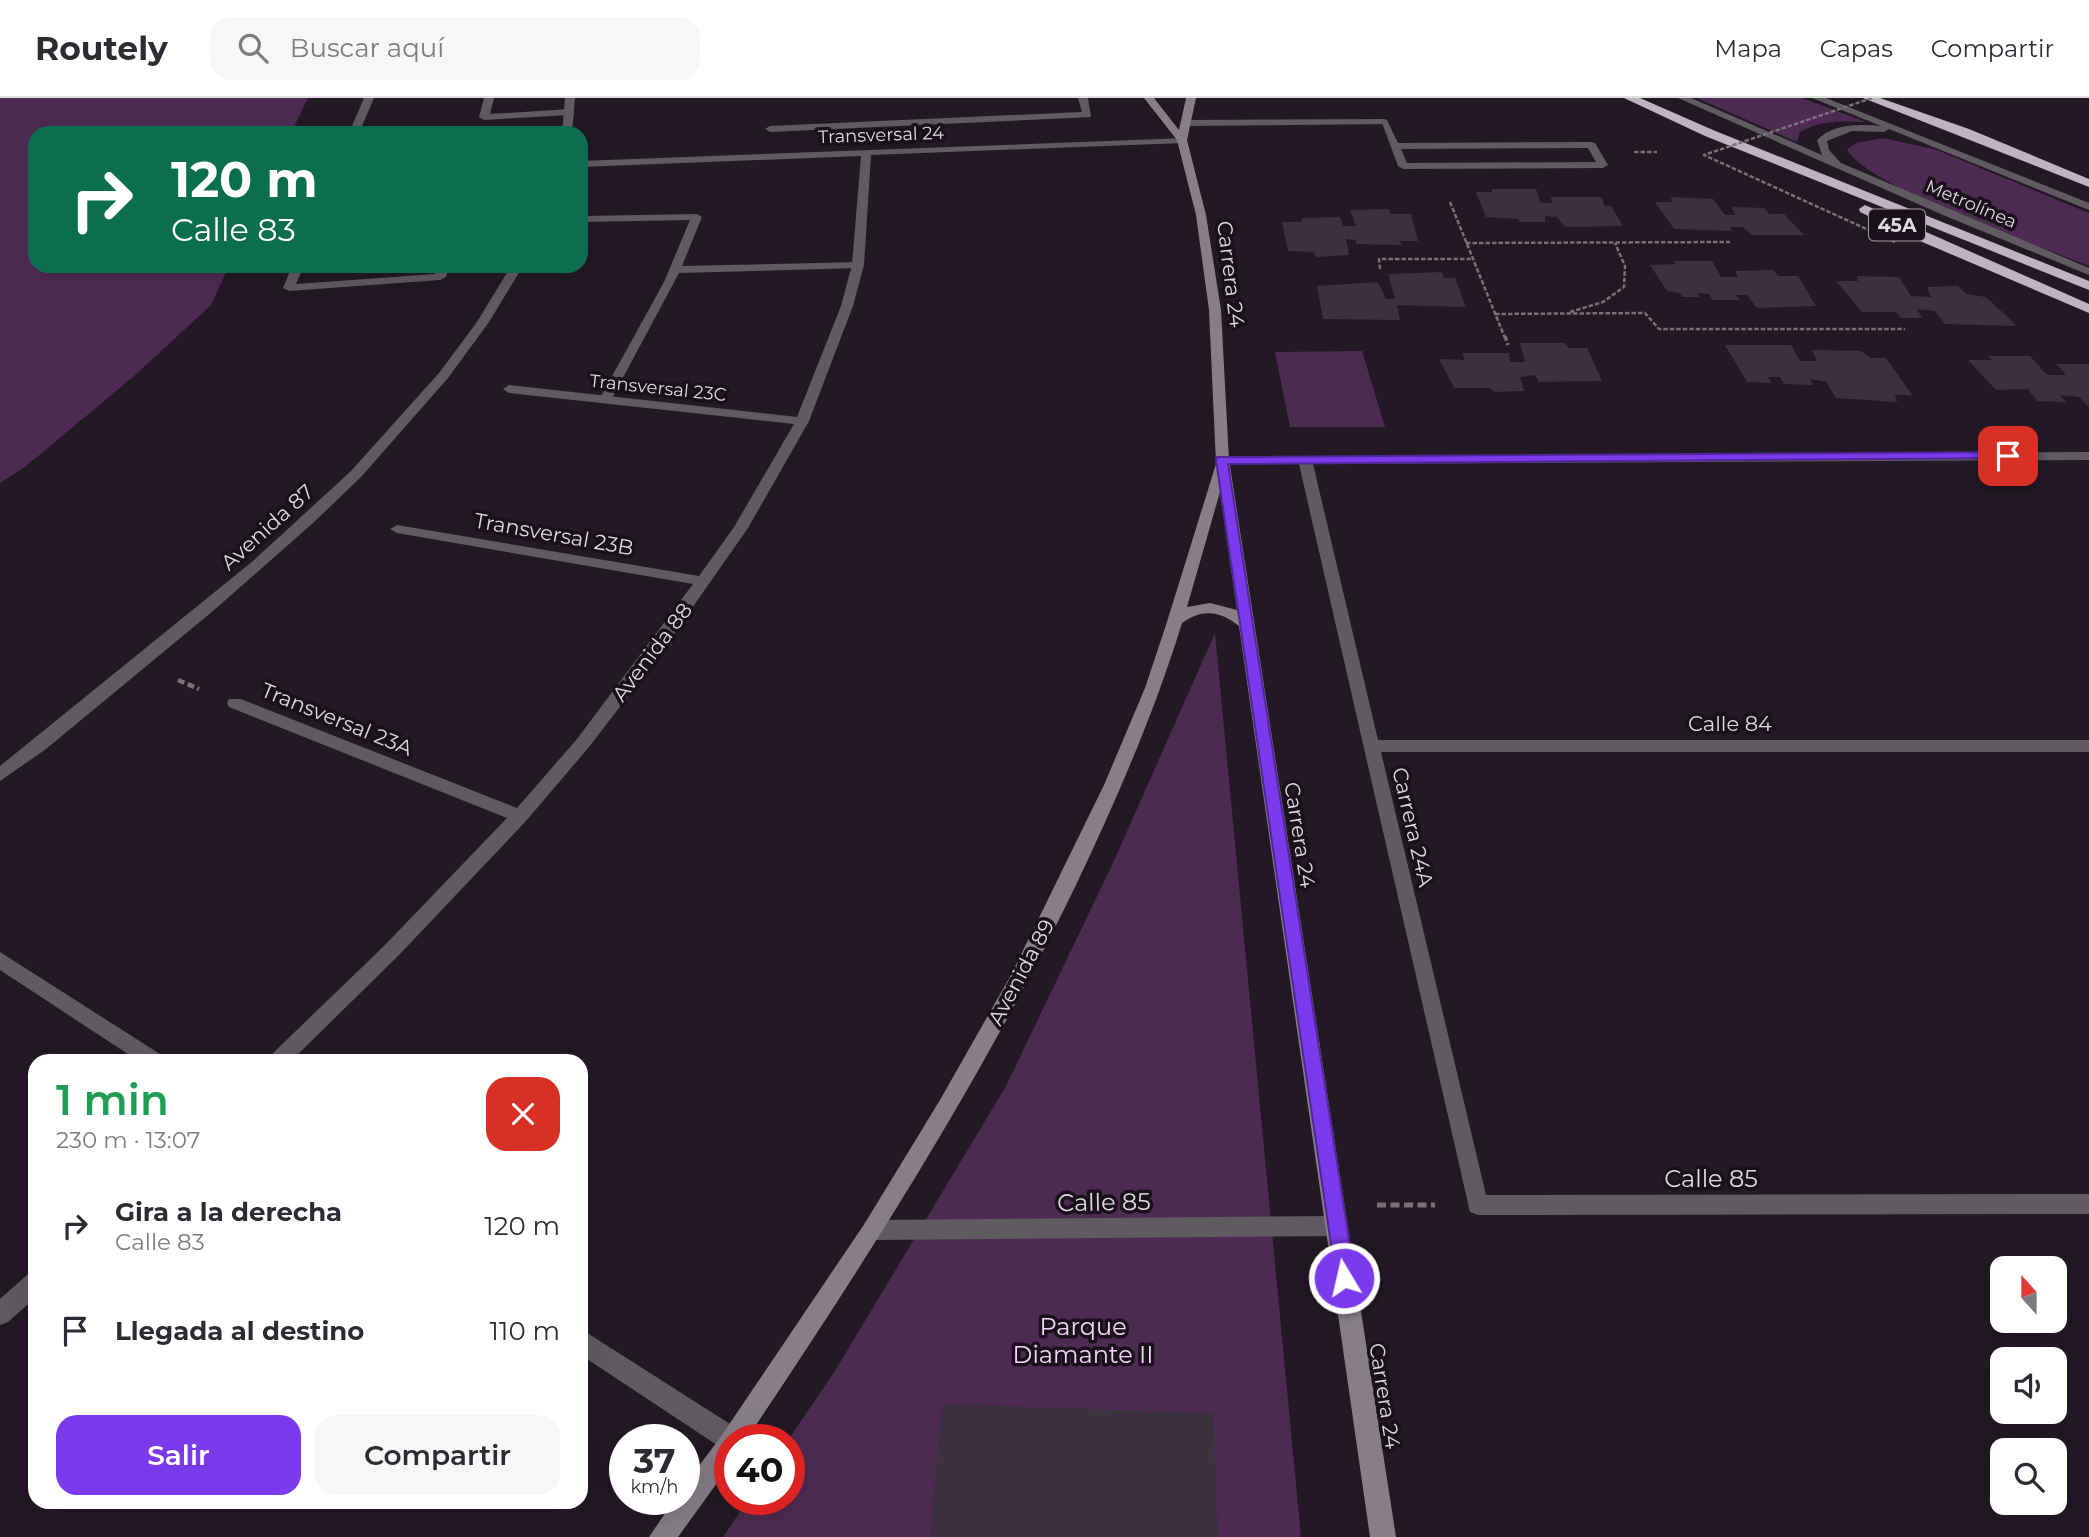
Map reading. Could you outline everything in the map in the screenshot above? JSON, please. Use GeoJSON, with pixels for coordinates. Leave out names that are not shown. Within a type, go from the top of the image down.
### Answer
{"type":"FeatureCollection","features":[{"type":"Feature","properties":{"kind":"highway","name":"45A"},"geometry":{"type":"LineString","coordinates":[[1630,98],[1709,133],[2089,286]]}},
{"type":"Feature","properties":{"kind":"highway"},"geometry":{"type":"LineString","coordinates":[[1870,98],[1965,132],[2089,183]]}},
{"type":"Feature","properties":{"kind":"highway","name":"45A"},"geometry":{"type":"LineString","coordinates":[[1709,133],[1925,238],[2089,309]]}},
{"type":"Feature","properties":{"kind":"street"},"geometry":{"type":"LineString","coordinates":[[357,126],[369,98]]}},
{"type":"Feature","properties":{"kind":"street"},"geometry":{"type":"LineString","coordinates":[[489,98],[483,121],[570,112]]}},
{"type":"Feature","properties":{"kind":"street"},"geometry":{"type":"LineString","coordinates":[[568,126],[570,98]]}},
{"type":"Feature","properties":{"kind":"street"},"geometry":{"type":"LineString","coordinates":[[770,129],[1088,115],[1083,98]]}},
{"type":"Feature","properties":{"kind":"street","name":"Carrera 24"},"geometry":{"type":"LineString","coordinates":[[1149,98],[1182,140]]}},
{"type":"Feature","properties":{"kind":"street","name":"Carrera 24"},"geometry":{"type":"LineString","coordinates":[[1191,98],[1182,140],[1208,255],[1214,310],[1222,460],[1383,1537]]}},
{"type":"Feature","properties":{"kind":"street","name":"Metrolínea"},"geometry":{"type":"LineString","coordinates":[[1683,98],[2089,272]]}},
{"type":"Feature","properties":{"kind":"street","name":"Metrolínea"},"geometry":{"type":"LineString","coordinates":[[1817,98],[2089,207]]}},
{"type":"Feature","properties":{"kind":"street"},"geometry":{"type":"LineString","coordinates":[[1185,122],[1384,122],[1402,166],[1603,165],[1591,145],[1394,146]]}},
{"type":"Feature","properties":{"kind":"street","name":"Metrolínea"},"geometry":{"type":"LineString","coordinates":[[1841,166],[1825,154],[1821,146],[1822,140],[1830,133],[1863,127],[1912,134]]}},
{"type":"Feature","properties":{"kind":"street","name":"Transversal 24"},"geometry":{"type":"LineString","coordinates":[[588,164],[1182,140]]}},
{"type":"Feature","properties":{"kind":"street","name":"Avenida 88"},"geometry":{"type":"LineString","coordinates":[[285,1054],[391,951],[520,816],[583,743],[741,527],[802,421],[847,306],[858,265],[866,153]]}},
{"type":"Feature","properties":{"kind":"street"},"geometry":{"type":"LineString","coordinates":[[588,219],[697,217],[675,270],[605,400]]}},
{"type":"Feature","properties":{"kind":"street"},"geometry":{"type":"LineString","coordinates":[[675,270],[858,265]]}},
{"type":"Feature","properties":{"kind":"street"},"geometry":{"type":"LineString","coordinates":[[295,273],[289,288],[440,277],[441,273]]}},
{"type":"Feature","properties":{"kind":"street","name":"Avenida 87"},"geometry":{"type":"LineString","coordinates":[[0,775],[237,583],[314,514],[369,460],[451,369],[513,273]]}},
{"type":"Feature","properties":{"kind":"street","name":"Transversal 23C"},"geometry":{"type":"LineString","coordinates":[[509,389],[802,421]]}},
{"type":"Feature","properties":{"kind":"street"},"geometry":{"type":"LineString","coordinates":[[1222,460],[2089,456]]}},
{"type":"Feature","properties":{"kind":"street","name":"Avenida 89"},"geometry":{"type":"LineString","coordinates":[[743,1424],[873,1230],[966,1075],[1040,939],[1098,820],[1127,751],[1175,621],[1222,460]]}},
{"type":"Feature","properties":{"kind":"street","name":"Carrera 24A"},"geometry":{"type":"LineString","coordinates":[[1305,460],[1478,1205]]}},
{"type":"Feature","properties":{"kind":"street","name":"Transversal 23B"},"geometry":{"type":"LineString","coordinates":[[397,529],[704,581]]}},
{"type":"Feature","properties":{"kind":"street"},"geometry":{"type":"LineString","coordinates":[[1175,621],[1195,609],[1210,607],[1237,615],[1246,624]]}},
{"type":"Feature","properties":{"kind":"street","name":"Transversal 23A"},"geometry":{"type":"LineString","coordinates":[[235,703],[520,816]]}},
{"type":"Feature","properties":{"kind":"street","name":"Calle 84"},"geometry":{"type":"LineString","coordinates":[[1371,746],[2089,746]]}},
{"type":"Feature","properties":{"kind":"street"},"geometry":{"type":"LineString","coordinates":[[0,960],[144,1054]]}},
{"type":"Feature","properties":{"kind":"street","name":"Calle 85"},"geometry":{"type":"LineString","coordinates":[[1478,1205],[2089,1204]]}},
{"type":"Feature","properties":{"kind":"street","name":"Calle 85"},"geometry":{"type":"LineString","coordinates":[[873,1230],[1335,1215]]}},
{"type":"Feature","properties":{"kind":"street"},"geometry":{"type":"LineString","coordinates":[[0,1314],[28,1289]]}},
{"type":"Feature","properties":{"kind":"street"},"geometry":{"type":"LineString","coordinates":[[588,1346],[714,1431]]}},
{"type":"Feature","properties":{"kind":"street","name":"Avenida 89"},"geometry":{"type":"LineString","coordinates":[[662,1537],[714,1465]]}},
{"type":"Feature","properties":{"kind":"path"},"geometry":{"type":"LineString","coordinates":[[1870,98],[1704,155],[1895,242]]}},
{"type":"Feature","properties":{"kind":"path"},"geometry":{"type":"LineString","coordinates":[[1435,166],[1508,345]]}},
{"type":"Feature","properties":{"kind":"path"},"geometry":{"type":"LineString","coordinates":[[1466,243],[1730,242]]}},
{"type":"Feature","properties":{"kind":"path"},"geometry":{"type":"LineString","coordinates":[[1566,314],[1603,302],[1624,286],[1625,265],[1615,243]]}},
{"type":"Feature","properties":{"kind":"path"},"geometry":{"type":"LineString","coordinates":[[1380,269],[1379,259],[1473,258]]}},
{"type":"Feature","properties":{"kind":"path"},"geometry":{"type":"LineString","coordinates":[[1495,314],[1645,313],[1659,329],[1905,329]]}},
{"type":"Feature","properties":{"kind":"path","name":"Transversal 23A"},"geometry":{"type":"LineString","coordinates":[[138,664],[235,703]]}},
{"type":"Feature","properties":{"kind":"path"},"geometry":{"type":"LineString","coordinates":[[1335,1215],[1478,1205]]}},
{"type":"Feature","properties":{"kind":"green space"},"geometry":{"type":"Polygon","coordinates":[[[0,98],[308,98],[294,126],[28,126],[28,273],[226,273],[211,305],[133,377],[25,467],[0,483],[0,98]]]}},
{"type":"Feature","properties":{"kind":"green space"},"geometry":{"type":"Polygon","coordinates":[[[1697,98],[1802,98],[1866,122],[1816,125],[1800,132],[1797,142],[1697,98]]]}},
{"type":"Feature","properties":{"kind":"green space"},"geometry":{"type":"Polygon","coordinates":[[[1883,138],[1937,150],[2089,213],[2089,266],[1920,198],[1886,181],[1861,164],[1847,149],[1856,143],[1883,138]]]}},
{"type":"Feature","properties":{"kind":"green space"},"geometry":{"type":"Polygon","coordinates":[[[1362,351],[1385,427],[1290,427],[1275,352],[1362,351]]]}},
{"type":"Feature","properties":{"kind":"green space","name":"Parque Diamante II"},"geometry":{"type":"Polygon","coordinates":[[[1215,633],[1301,1537],[723,1537],[738,1515],[805,1515],[805,1424],[799,1424],[833,1374],[1005,1088],[1113,863],[1215,633]]]}},
{"type":"Feature","properties":{"kind":"building"},"geometry":{"type":"Polygon","coordinates":[[[1492,189],[1536,189],[1541,203],[1552,203],[1551,197],[1601,197],[1605,206],[1611,206],[1623,226],[1565,227],[1557,217],[1545,216],[1545,222],[1520,222],[1518,219],[1486,217],[1476,192],[1492,192],[1492,189]]]}},
{"type":"Feature","properties":{"kind":"building"},"geometry":{"type":"Polygon","coordinates":[[[1671,197],[1713,199],[1725,215],[1735,215],[1732,207],[1764,208],[1769,214],[1784,214],[1804,235],[1752,235],[1743,227],[1730,227],[1732,231],[1674,229],[1655,202],[1672,202],[1671,197]]]}},
{"type":"Feature","properties":{"kind":"building"},"geometry":{"type":"Polygon","coordinates":[[[1389,209],[1391,214],[1411,214],[1418,241],[1399,241],[1402,245],[1357,244],[1355,240],[1346,239],[1349,255],[1316,257],[1314,252],[1288,251],[1282,222],[1301,222],[1303,218],[1340,217],[1343,226],[1356,226],[1350,210],[1389,209]]]}},
{"type":"Feature","properties":{"kind":"building"},"geometry":{"type":"Polygon","coordinates":[[[1674,261],[1712,261],[1721,277],[1738,277],[1735,271],[1774,270],[1778,276],[1798,276],[1816,306],[1757,308],[1747,295],[1735,295],[1741,300],[1713,300],[1709,294],[1697,293],[1700,297],[1682,297],[1680,293],[1667,291],[1650,265],[1676,264],[1674,261]]]}},
{"type":"Feature","properties":{"kind":"building"},"geometry":{"type":"Polygon","coordinates":[[[1442,272],[1444,278],[1455,278],[1466,307],[1397,305],[1400,320],[1323,319],[1317,286],[1378,282],[1386,299],[1395,299],[1388,274],[1442,272]]]}},
{"type":"Feature","properties":{"kind":"building"},"geometry":{"type":"Polygon","coordinates":[[[1857,276],[1899,277],[1911,296],[1931,297],[1927,287],[1958,286],[1966,294],[1986,297],[2017,326],[1945,324],[1935,311],[1917,309],[1922,318],[1901,318],[1896,312],[1862,312],[1836,281],[1858,281],[1857,276]]]}},
{"type":"Feature","properties":{"kind":"building"},"geometry":{"type":"Polygon","coordinates":[[[1520,343],[1565,343],[1569,348],[1587,348],[1602,381],[1539,382],[1535,375],[1520,377],[1524,391],[1495,392],[1489,388],[1454,388],[1439,359],[1465,360],[1462,353],[1509,353],[1510,362],[1525,362],[1520,343]]]}},
{"type":"Feature","properties":{"kind":"building"},"geometry":{"type":"Polygon","coordinates":[[[1725,345],[1791,345],[1800,361],[1817,361],[1812,350],[1861,351],[1870,358],[1886,358],[1913,396],[1895,394],[1897,402],[1836,398],[1826,382],[1810,379],[1813,385],[1784,384],[1780,377],[1768,377],[1772,383],[1747,382],[1725,345]]]}},
{"type":"Feature","properties":{"kind":"building"},"geometry":{"type":"Polygon","coordinates":[[[1988,356],[2030,356],[2047,375],[2066,375],[2056,364],[2089,364],[2089,407],[2079,397],[2060,395],[2066,402],[2037,401],[2028,389],[1996,390],[1968,360],[1992,360],[1988,356]]]}},
{"type":"Feature","properties":{"kind":"building"},"geometry":{"type":"Polygon","coordinates":[[[942,1404],[1213,1413],[1218,1537],[930,1537],[942,1404]]]}},
{"type":"Feature","properties":{"kind":"route"},"geometry":{"type":"LineString","coordinates":[[1344,1278],[1222,460],[2008,456]]}}]}
